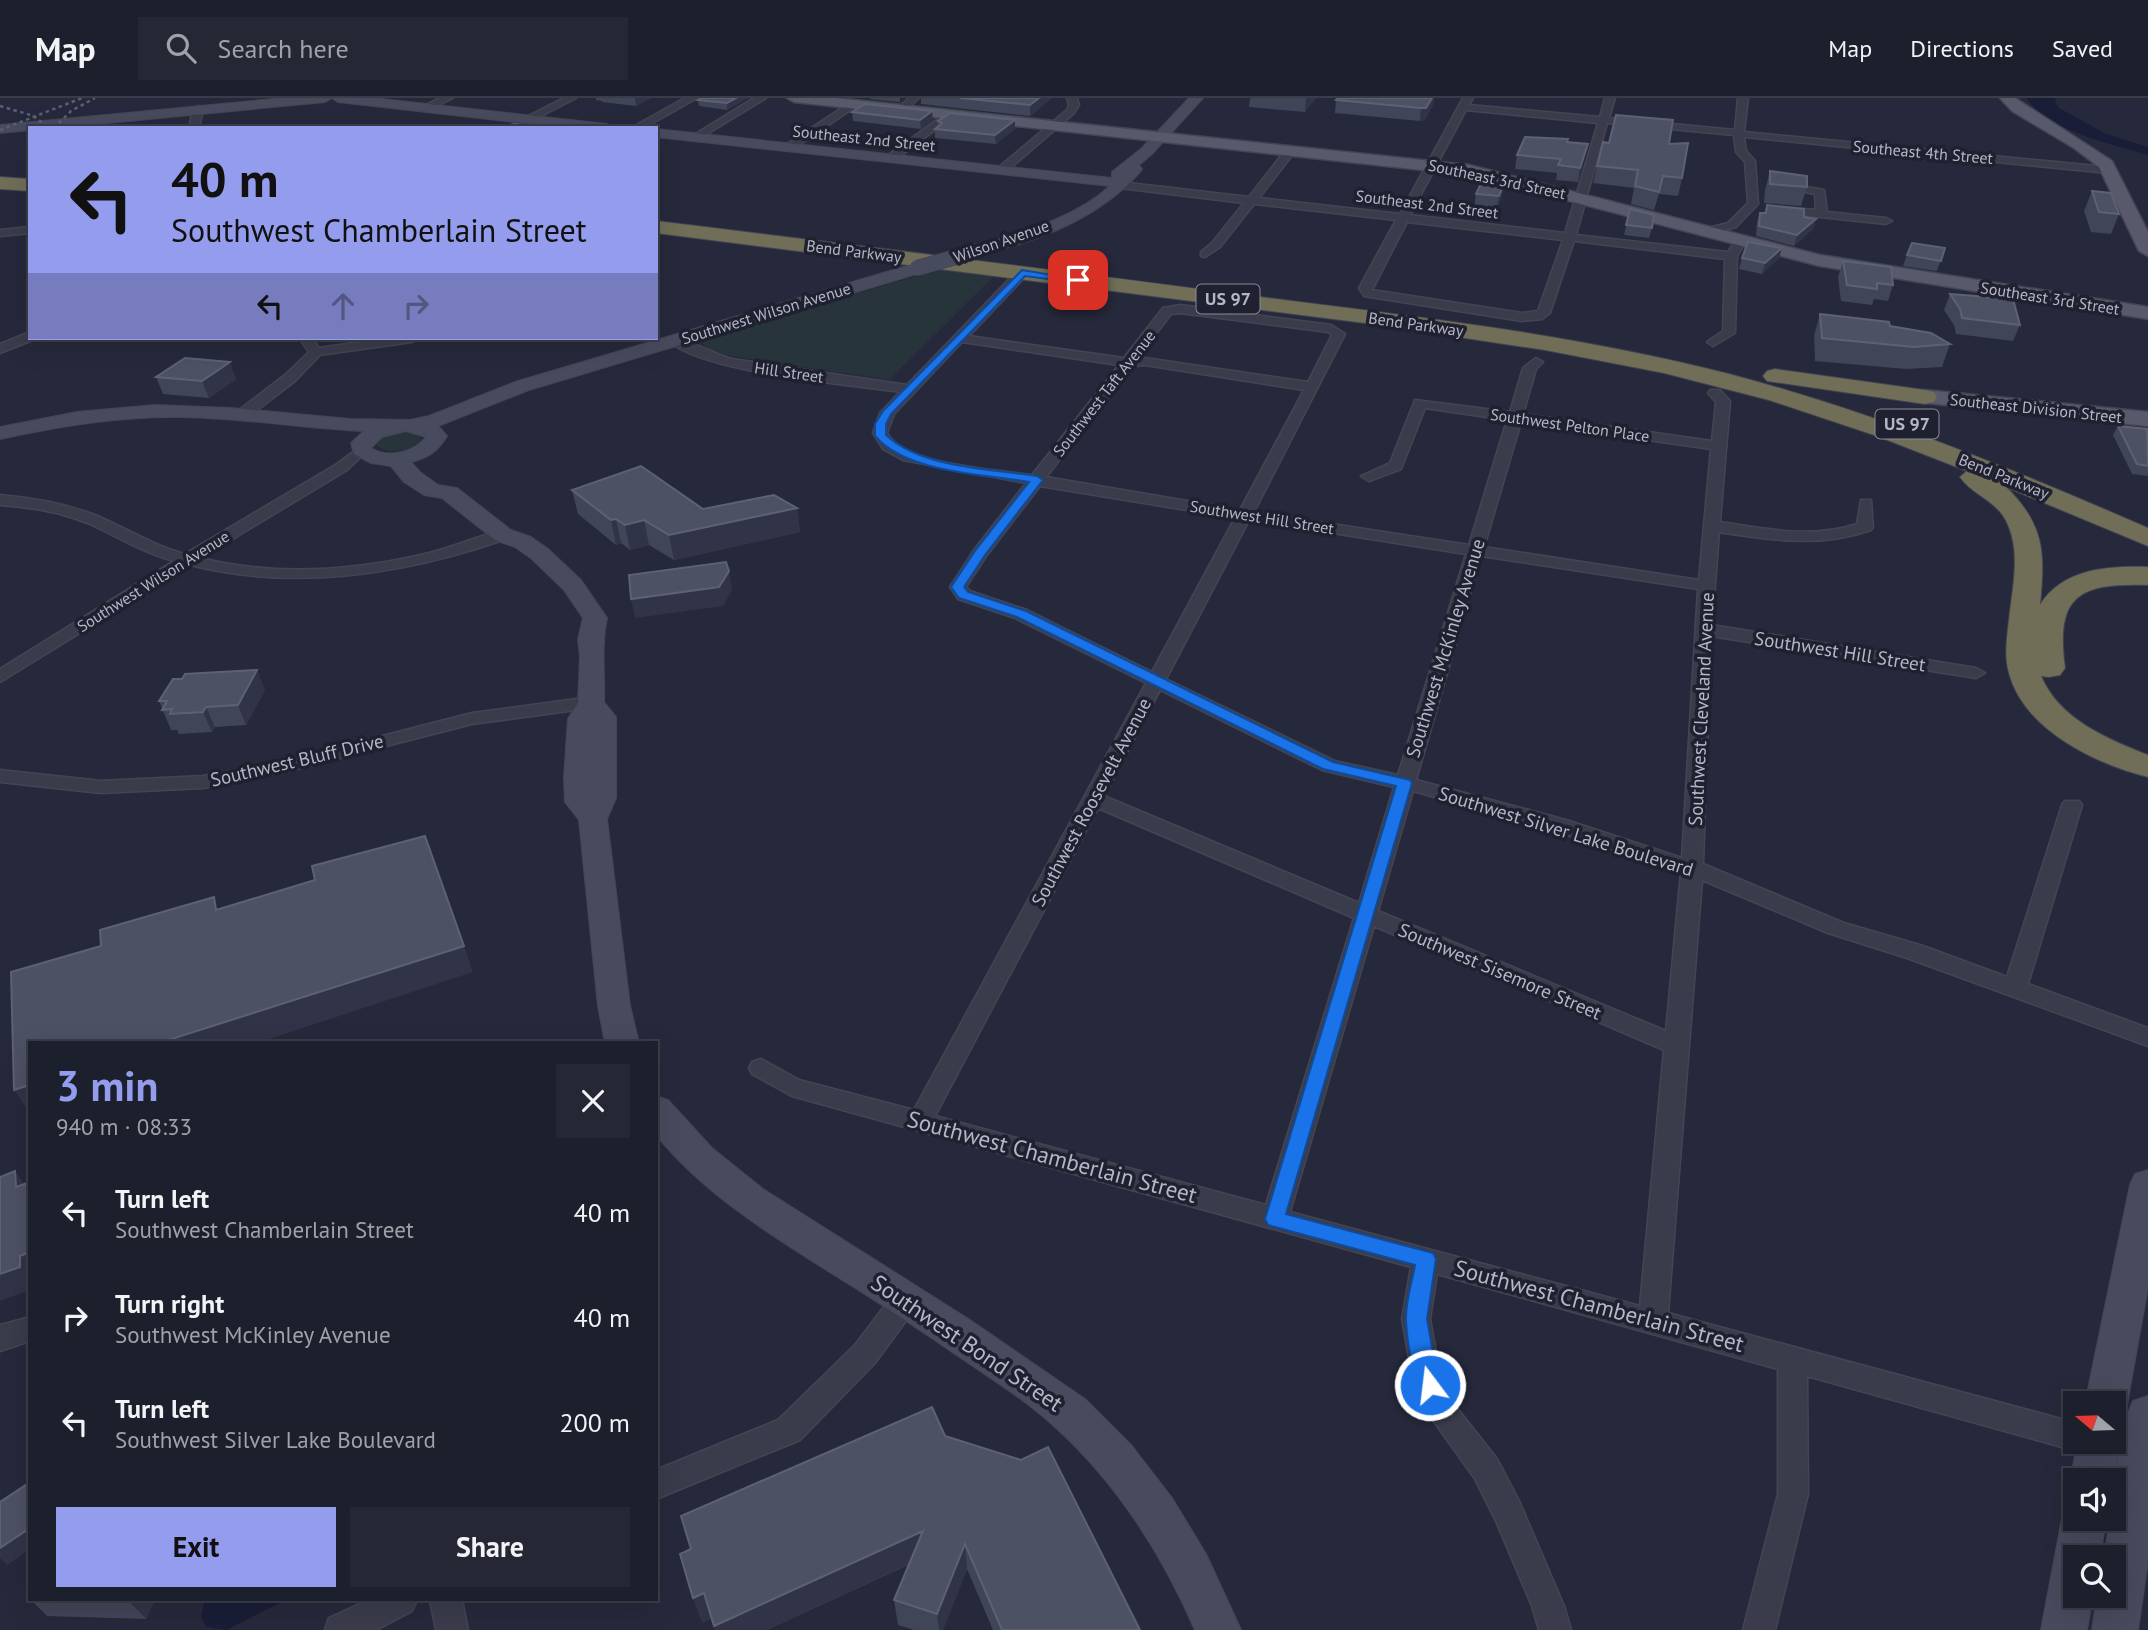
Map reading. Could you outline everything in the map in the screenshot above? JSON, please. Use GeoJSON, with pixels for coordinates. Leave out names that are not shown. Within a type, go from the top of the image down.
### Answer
{"type":"FeatureCollection","features":[{"type":"Feature","properties":{"kind":"highway"},"geometry":{"type":"LineString","coordinates":[[0,183],[28,184]]}},
{"type":"Feature","properties":{"kind":"highway"},"geometry":{"type":"LineString","coordinates":[[0,190],[28,191]]}},
{"type":"Feature","properties":{"kind":"highway","name":"Bend Parkway"},"geometry":{"type":"LineString","coordinates":[[658,219],[1429,316],[1546,333],[1657,354],[1788,387],[1940,435],[2070,484],[2148,521]]}},
{"type":"Feature","properties":{"kind":"highway","name":"Bend Parkway"},"geometry":{"type":"LineString","coordinates":[[658,227],[1392,320],[1562,346],[1674,369],[1795,400],[1885,429],[2004,475],[2148,538]]}},
{"type":"Feature","properties":{"kind":"highway"},"geometry":{"type":"LineString","coordinates":[[1657,354],[1782,377],[1925,397]]}},
{"type":"Feature","properties":{"kind":"highway"},"geometry":{"type":"LineString","coordinates":[[1795,400],[1956,467],[2008,501],[2023,523],[2029,545],[2022,651],[2028,682],[2045,708],[2077,734],[2148,767]]}},
{"type":"Feature","properties":{"kind":"highway"},"geometry":{"type":"LineString","coordinates":[[2148,576],[2098,577],[2072,585],[2053,608],[2048,626],[2047,658],[2054,682],[2070,705],[2095,724],[2148,750]]}},
{"type":"Feature","properties":{"kind":"main road","name":"Southeast 3rd Street"},"geometry":{"type":"LineString","coordinates":[[795,98],[854,104],[908,104],[951,114],[1433,164],[1506,177],[1737,240],[1872,270],[2148,313]]}},
{"type":"Feature","properties":{"kind":"main road"},"geometry":{"type":"LineString","coordinates":[[1999,98],[2011,110],[2107,168]]}},
{"type":"Feature","properties":{"kind":"main road"},"geometry":{"type":"LineString","coordinates":[[2007,98],[2017,108],[2106,164],[2148,251]]}},
{"type":"Feature","properties":{"kind":"main road","name":"Southeast Division Street"},"geometry":{"type":"LineString","coordinates":[[1925,397],[2148,419]]}},
{"type":"Feature","properties":{"kind":"street"},"geometry":{"type":"LineString","coordinates":[[30,126],[325,98]]}},
{"type":"Feature","properties":{"kind":"street"},"geometry":{"type":"LineString","coordinates":[[338,98],[589,126]]}},
{"type":"Feature","properties":{"kind":"street"},"geometry":{"type":"LineString","coordinates":[[425,108],[448,98]]}},
{"type":"Feature","properties":{"kind":"street"},"geometry":{"type":"LineString","coordinates":[[514,126],[571,98]]}},
{"type":"Feature","properties":{"kind":"street"},"geometry":{"type":"LineString","coordinates":[[640,126],[692,98]]}},
{"type":"Feature","properties":{"kind":"street"},"geometry":{"type":"LineString","coordinates":[[694,138],[761,98]]}},
{"type":"Feature","properties":{"kind":"street"},"geometry":{"type":"LineString","coordinates":[[1002,170],[1071,111],[1074,105],[1072,98]]}},
{"type":"Feature","properties":{"kind":"street","name":"Wilson Avenue"},"geometry":{"type":"LineString","coordinates":[[917,268],[1028,234],[1088,208],[1135,169],[1132,166],[1196,98]]}},
{"type":"Feature","properties":{"kind":"street"},"geometry":{"type":"LineString","coordinates":[[1466,102],[1365,288],[1368,293],[1522,317],[1544,313],[1610,98]]}},
{"type":"Feature","properties":{"kind":"street"},"geometry":{"type":"LineString","coordinates":[[1713,342],[1728,333],[1737,240],[1749,207],[1753,204],[1750,162],[1741,152],[1739,133],[1743,98]]}},
{"type":"Feature","properties":{"kind":"street","name":"Southeast 4th Street"},"geometry":{"type":"LineString","coordinates":[[1466,102],[1604,120],[2107,168]]}},
{"type":"Feature","properties":{"kind":"street"},"geometry":{"type":"LineString","coordinates":[[788,148],[854,104]]}},
{"type":"Feature","properties":{"kind":"street"},"geometry":{"type":"LineString","coordinates":[[194,126],[198,109]]}},
{"type":"Feature","properties":{"kind":"street"},"geometry":{"type":"LineString","coordinates":[[891,158],[951,114]]}},
{"type":"Feature","properties":{"kind":"street"},"geometry":{"type":"LineString","coordinates":[[0,129],[28,126]]}},
{"type":"Feature","properties":{"kind":"street","name":"Southeast 2nd Street"},"geometry":{"type":"LineString","coordinates":[[658,133],[1002,170],[1569,238],[1737,240]]}},
{"type":"Feature","properties":{"kind":"street"},"geometry":{"type":"LineString","coordinates":[[1205,254],[1216,245],[1291,149]]}},
{"type":"Feature","properties":{"kind":"street"},"geometry":{"type":"LineString","coordinates":[[1939,153],[1942,167]]}},
{"type":"Feature","properties":{"kind":"street"},"geometry":{"type":"LineString","coordinates":[[2014,160],[2019,175]]}},
{"type":"Feature","properties":{"kind":"street"},"geometry":{"type":"LineString","coordinates":[[1752,182],[1803,187],[1820,192],[1822,214],[1814,214]]}},
{"type":"Feature","properties":{"kind":"street"},"geometry":{"type":"LineString","coordinates":[[1749,207],[1886,221]]}},
{"type":"Feature","properties":{"kind":"street"},"geometry":{"type":"LineString","coordinates":[[0,233],[28,230]]}},
{"type":"Feature","properties":{"kind":"street","name":"Southwest Wilson Avenue"},"geometry":{"type":"LineString","coordinates":[[405,426],[435,421],[522,386],[917,268]]}},
{"type":"Feature","properties":{"kind":"street"},"geometry":{"type":"LineString","coordinates":[[908,389],[1022,273]]}},
{"type":"Feature","properties":{"kind":"street","name":"Southwest Taft Avenue"},"geometry":{"type":"LineString","coordinates":[[958,587],[980,554],[1167,311],[1180,309],[1331,329],[1339,334]]}},
{"type":"Feature","properties":{"kind":"street","name":"Southwest Roosevelt Avenue"},"geometry":{"type":"LineString","coordinates":[[921,1120],[1339,334]]}},
{"type":"Feature","properties":{"kind":"street"},"geometry":{"type":"LineString","coordinates":[[0,349],[28,337]]}},
{"type":"Feature","properties":{"kind":"street"},"geometry":{"type":"LineString","coordinates":[[958,338],[1127,362],[1146,361],[1313,387]]}},
{"type":"Feature","properties":{"kind":"street"},"geometry":{"type":"LineString","coordinates":[[307,340],[316,352]]}},
{"type":"Feature","properties":{"kind":"street"},"geometry":{"type":"LineString","coordinates":[[243,414],[290,378],[316,352],[398,340]]}},
{"type":"Feature","properties":{"kind":"street","name":"Hill Street"},"geometry":{"type":"LineString","coordinates":[[674,340],[701,354],[723,361],[908,389]]}},
{"type":"Feature","properties":{"kind":"street","name":"Southwest McKinley Avenue"},"geometry":{"type":"LineString","coordinates":[[1275,1219],[1474,551],[1530,368],[1536,362]]}},
{"type":"Feature","properties":{"kind":"street","name":"Southwest Hill Street"},"geometry":{"type":"LineString","coordinates":[[908,389],[880,424],[881,436],[891,447],[923,461],[1244,515],[1708,586]]}},
{"type":"Feature","properties":{"kind":"street","name":"Southwest Cleveland Avenue"},"geometry":{"type":"LineString","coordinates":[[1653,1321],[1692,868],[1703,629],[1723,401],[1715,393]]}},
{"type":"Feature","properties":{"kind":"street","name":"Southwest Wilson Avenue"},"geometry":{"type":"LineString","coordinates":[[0,677],[307,487],[374,453],[433,444],[496,396]]}},
{"type":"Feature","properties":{"kind":"street","name":"Southwest Pelton Place"},"geometry":{"type":"LineString","coordinates":[[1369,476],[1396,466],[1420,403],[1720,446]]}},
{"type":"Feature","properties":{"kind":"street"},"geometry":{"type":"LineString","coordinates":[[0,433],[112,413],[153,411],[243,414],[318,424],[405,426],[435,432],[428,461],[432,470],[449,486],[449,493]]}},
{"type":"Feature","properties":{"kind":"street"},"geometry":{"type":"LineString","coordinates":[[318,424],[348,433],[432,490],[449,493],[503,536],[507,548],[555,589],[575,623],[590,640],[593,656],[592,703],[581,719],[579,802],[593,819],[614,1006],[623,1041]]}},
{"type":"Feature","properties":{"kind":"street"},"geometry":{"type":"LineString","coordinates":[[374,453],[375,433],[405,426]]}},
{"type":"Feature","properties":{"kind":"street"},"geometry":{"type":"LineString","coordinates":[[0,499],[55,507],[84,516],[187,560],[245,571],[285,574],[376,569],[470,548],[503,536]]}},
{"type":"Feature","properties":{"kind":"street"},"geometry":{"type":"LineString","coordinates":[[1713,526],[1790,536],[1839,534],[1865,527],[1866,503]]}},
{"type":"Feature","properties":{"kind":"street","name":"Southwest Silver Lake Boulevard"},"geometry":{"type":"LineString","coordinates":[[958,587],[964,595],[1021,614],[1329,766],[1405,783],[1559,825],[1692,868],[1836,928],[1915,952],[2148,1037]]}},
{"type":"Feature","properties":{"kind":"street","name":"Southwest Hill Street"},"geometry":{"type":"LineString","coordinates":[[1703,629],[1976,673]]}},
{"type":"Feature","properties":{"kind":"street","name":"Southwest Bluff Drive"},"geometry":{"type":"LineString","coordinates":[[0,776],[46,784],[99,787],[138,787],[224,779],[269,771],[456,722],[502,713],[592,703]]}},
{"type":"Feature","properties":{"kind":"street","name":"Southwest Sisemore Street"},"geometry":{"type":"LineString","coordinates":[[1093,799],[1676,1045]]}},
{"type":"Feature","properties":{"kind":"street"},"geometry":{"type":"LineString","coordinates":[[2015,988],[2072,805]]}},
{"type":"Feature","properties":{"kind":"street","name":"Southwest Chamberlain Street"},"geometry":{"type":"LineString","coordinates":[[761,1068],[792,1087],[2063,1432]]}},
{"type":"Feature","properties":{"kind":"street","name":"Southwest Bond Street"},"geometry":{"type":"LineString","coordinates":[[658,1113],[674,1134],[713,1173],[797,1232],[906,1299],[1069,1412],[1125,1469],[1166,1525],[1197,1578],[1218,1630]]}},
{"type":"Feature","properties":{"kind":"street"},"geometry":{"type":"LineString","coordinates":[[2105,1391],[2148,1185]]}},
{"type":"Feature","properties":{"kind":"street"},"geometry":{"type":"LineString","coordinates":[[1426,1259],[1416,1319],[1424,1364],[1437,1405],[1486,1469],[1508,1512],[1548,1606],[1555,1630]]}},
{"type":"Feature","properties":{"kind":"street"},"geometry":{"type":"LineString","coordinates":[[658,1484],[789,1430],[864,1354],[906,1299]]}},
{"type":"Feature","properties":{"kind":"street"},"geometry":{"type":"LineString","coordinates":[[0,1338],[28,1330]]}},
{"type":"Feature","properties":{"kind":"street"},"geometry":{"type":"LineString","coordinates":[[1759,1630],[1793,1494],[1792,1358]]}},
{"type":"Feature","properties":{"kind":"street"},"geometry":{"type":"LineString","coordinates":[[2115,1630],[2146,1441]]}},
{"type":"Feature","properties":{"kind":"street"},"geometry":{"type":"LineString","coordinates":[[341,1630],[399,1601]]}},
{"type":"Feature","properties":{"kind":"street"},"geometry":{"type":"LineString","coordinates":[[446,1601],[452,1630]]}},
{"type":"Feature","properties":{"kind":"street"},"geometry":{"type":"LineString","coordinates":[[2064,1630],[2068,1608]]}},
{"type":"Feature","properties":{"kind":"shaded area"},"geometry":{"type":"Polygon","coordinates":[[[944,268],[995,275],[889,380],[731,356],[709,349],[701,342],[709,337],[944,268]]]}},
{"type":"Feature","properties":{"kind":"shaded area"},"geometry":{"type":"Polygon","coordinates":[[[398,432],[414,432],[422,439],[412,447],[400,451],[387,450],[376,445],[382,438],[398,432]]]}},
{"type":"Feature","properties":{"kind":"water"},"geometry":{"type":"Polygon","coordinates":[[[2026,98],[2056,98],[2055,102],[2059,108],[2106,134],[2148,147],[2148,155],[2065,128],[2036,109],[2026,98]]]}},
{"type":"Feature","properties":{"kind":"water"},"geometry":{"type":"Polygon","coordinates":[[[205,1601],[283,1601],[227,1630],[206,1627],[201,1617],[205,1601]]]}},
{"type":"Feature","properties":{"kind":"building"},"geometry":{"type":"Polygon","coordinates":[[[736,98],[727,103],[698,100],[736,98]]]}},
{"type":"Feature","properties":{"kind":"building"},"geometry":{"type":"Polygon","coordinates":[[[960,98],[1039,98],[1030,105],[960,98]]]}},
{"type":"Feature","properties":{"kind":"building"},"geometry":{"type":"Polygon","coordinates":[[[1432,98],[1426,108],[1421,108],[1336,100],[1432,98]]]}},
{"type":"Feature","properties":{"kind":"building"},"geometry":{"type":"Polygon","coordinates":[[[865,104],[932,111],[920,120],[852,112],[865,104]]]}},
{"type":"Feature","properties":{"kind":"building"},"geometry":{"type":"Polygon","coordinates":[[[950,113],[1015,120],[995,135],[935,129],[942,123],[938,121],[950,113]]]}},
{"type":"Feature","properties":{"kind":"building"},"geometry":{"type":"Polygon","coordinates":[[[1616,115],[1673,120],[1669,144],[1688,143],[1682,178],[1663,176],[1659,192],[1635,186],[1638,170],[1597,166],[1603,142],[1609,143],[1616,115]]]}},
{"type":"Feature","properties":{"kind":"building"},"geometry":{"type":"Polygon","coordinates":[[[1525,137],[1568,139],[1567,142],[1588,144],[1580,168],[1558,165],[1561,159],[1517,155],[1525,137]]]}},
{"type":"Feature","properties":{"kind":"building"},"geometry":{"type":"Polygon","coordinates":[[[1770,171],[1807,176],[1807,187],[1770,184],[1770,171]]]}},
{"type":"Feature","properties":{"kind":"building"},"geometry":{"type":"Polygon","coordinates":[[[1483,179],[1505,181],[1499,196],[1476,194],[1483,179]]]}},
{"type":"Feature","properties":{"kind":"building"},"geometry":{"type":"Polygon","coordinates":[[[2092,191],[2111,193],[2119,214],[2099,212],[2092,191]]]}},
{"type":"Feature","properties":{"kind":"building"},"geometry":{"type":"Polygon","coordinates":[[[1767,205],[1804,209],[1804,217],[1816,219],[1797,235],[1759,226],[1760,213],[1766,213],[1767,205]]]}},
{"type":"Feature","properties":{"kind":"building"},"geometry":{"type":"Polygon","coordinates":[[[1630,209],[1654,215],[1652,228],[1626,225],[1630,209]]]}},
{"type":"Feature","properties":{"kind":"building"},"geometry":{"type":"Polygon","coordinates":[[[1748,242],[1782,248],[1765,263],[1742,258],[1748,242]]]}},
{"type":"Feature","properties":{"kind":"building"},"geometry":{"type":"Polygon","coordinates":[[[1912,243],[1945,248],[1941,261],[1907,255],[1912,243]]]}},
{"type":"Feature","properties":{"kind":"building"},"geometry":{"type":"Polygon","coordinates":[[[1843,261],[1891,267],[1893,285],[1877,283],[1877,289],[1847,285],[1843,261]]]}},
{"type":"Feature","properties":{"kind":"building"},"geometry":{"type":"Polygon","coordinates":[[[1950,294],[2013,299],[2020,325],[1962,318],[1960,309],[1950,294]]]}},
{"type":"Feature","properties":{"kind":"building"},"geometry":{"type":"Polygon","coordinates":[[[1820,314],[1889,322],[1890,326],[1931,333],[1950,344],[1914,347],[1822,338],[1820,314]]]}},
{"type":"Feature","properties":{"kind":"building"},"geometry":{"type":"Polygon","coordinates":[[[185,358],[230,362],[202,381],[156,377],[185,358]]]}},
{"type":"Feature","properties":{"kind":"building"},"geometry":{"type":"Polygon","coordinates":[[[2118,426],[2147,429],[2148,466],[2137,464],[2118,426]]]}},
{"type":"Feature","properties":{"kind":"building"},"geometry":{"type":"Polygon","coordinates":[[[641,466],[703,509],[774,495],[797,508],[669,535],[644,520],[625,525],[616,519],[611,520],[572,490],[641,466]]]}},
{"type":"Feature","properties":{"kind":"building"},"geometry":{"type":"Polygon","coordinates":[[[726,562],[729,571],[719,587],[631,599],[629,575],[726,562]]]}},
{"type":"Feature","properties":{"kind":"building"},"geometry":{"type":"Polygon","coordinates":[[[257,670],[238,705],[206,707],[203,712],[170,714],[172,709],[162,710],[167,701],[159,701],[173,679],[182,679],[185,674],[257,670]]]}},
{"type":"Feature","properties":{"kind":"building"},"geometry":{"type":"Polygon","coordinates":[[[425,836],[464,946],[165,1041],[28,1041],[28,1086],[14,1090],[11,972],[101,946],[100,930],[214,897],[216,910],[315,880],[312,866],[425,836]]]}},
{"type":"Feature","properties":{"kind":"building"},"geometry":{"type":"Polygon","coordinates":[[[15,1171],[16,1187],[28,1183],[28,1253],[20,1256],[20,1267],[0,1274],[0,1177],[15,1171]]]}},
{"type":"Feature","properties":{"kind":"building"},"geometry":{"type":"Polygon","coordinates":[[[932,1407],[945,1436],[1021,1460],[1048,1447],[1140,1630],[1002,1630],[965,1544],[937,1614],[894,1600],[923,1531],[714,1626],[704,1593],[693,1598],[680,1554],[691,1549],[681,1516],[932,1407]]]}},
{"type":"Feature","properties":{"kind":"building"},"geometry":{"type":"Polygon","coordinates":[[[28,1483],[28,1529],[0,1548],[0,1502],[28,1483]]]}},
{"type":"Feature","properties":{"kind":"railway"},"geometry":{"type":"LineString","coordinates":[[35,117],[82,98]]}},
{"type":"Feature","properties":{"kind":"railway"},"geometry":{"type":"LineString","coordinates":[[56,126],[71,111],[95,98]]}},
{"type":"Feature","properties":{"kind":"railway"},"geometry":{"type":"LineString","coordinates":[[0,106],[35,117]]}},
{"type":"Feature","properties":{"kind":"railway"},"geometry":{"type":"LineString","coordinates":[[0,130],[35,117]]}},
{"type":"Feature","properties":{"kind":"railway"},"geometry":{"type":"LineString","coordinates":[[35,117],[46,126]]}},
{"type":"Feature","properties":{"kind":"route"},"geometry":{"type":"LineString","coordinates":[[1078,280],[1022,273],[887,413],[880,424],[881,436],[896,451],[923,461],[1037,480],[958,587],[964,595],[1021,614],[1329,766],[1405,783],[1275,1219],[1426,1259],[1416,1319],[1430,1385]]}}]}
